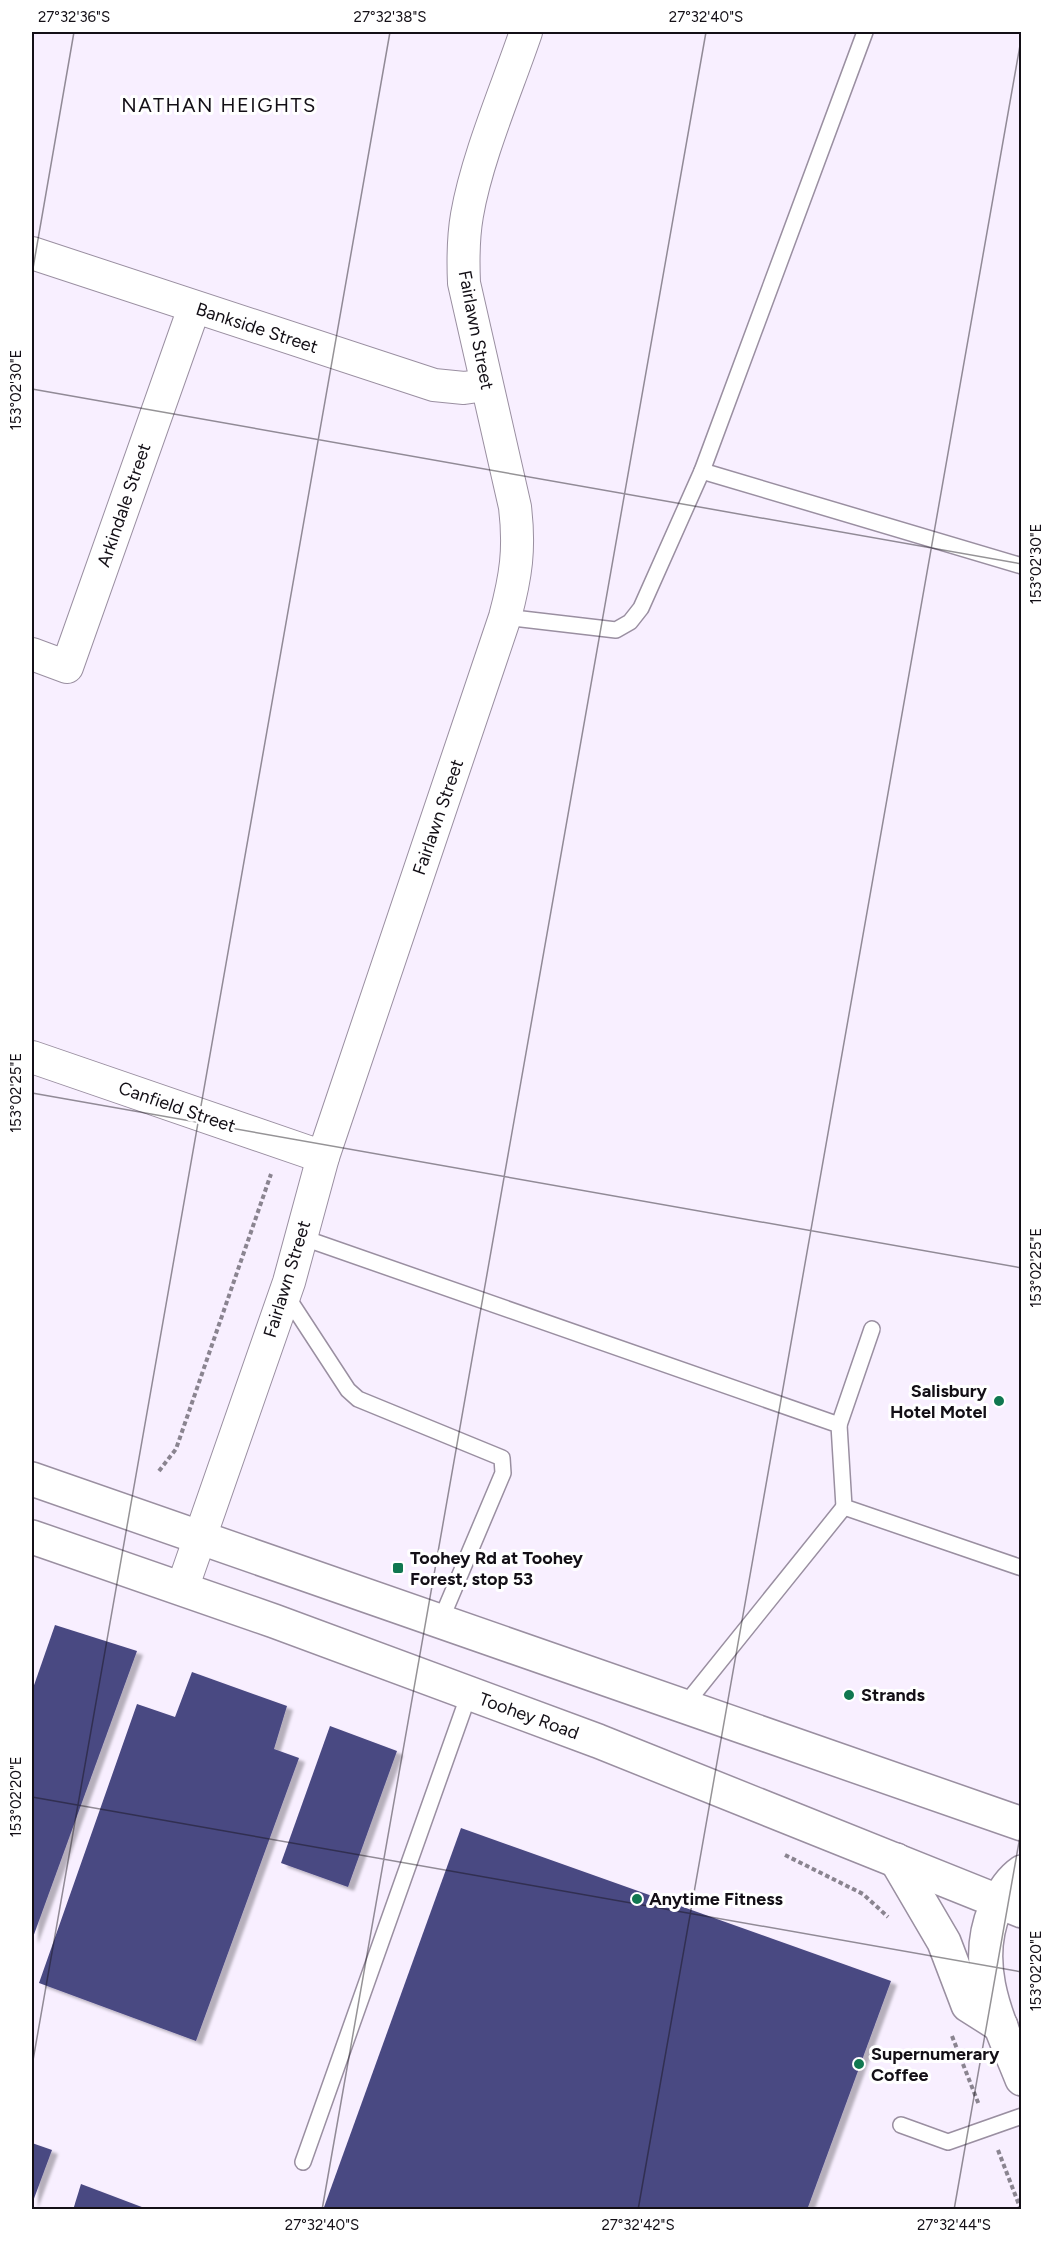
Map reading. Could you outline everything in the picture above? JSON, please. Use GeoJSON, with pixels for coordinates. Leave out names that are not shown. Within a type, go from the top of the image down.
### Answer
{"type":"FeatureCollection","features":[{"type":"Feature","properties":{"kind":"main road"},"geometry":{"type":"LineString","coordinates":[[32,1479],[1022,1824]]}},
{"type":"Feature","properties":{"kind":"main road","name":"Toohey Road"},"geometry":{"type":"LineString","coordinates":[[32,1537],[182,1589],[598,1741],[1010,1906]]}},
{"type":"Feature","properties":{"kind":"main road"},"geometry":{"type":"LineString","coordinates":[[896,1860],[944,1942],[969,2005],[1001,2026]]}},
{"type":"Feature","properties":{"kind":"main road"},"geometry":{"type":"LineString","coordinates":[[1022,1872],[1012,1879],[1010,1906],[988,1925],[984,1954],[988,1985],[1022,2079]]}},
{"type":"Feature","properties":{"kind":"street","name":"Fairlawn Street"},"geometry":{"type":"LineString","coordinates":[[182,1589],[284,1292],[323,1157],[505,617],[516,576],[519,543],[514,507],[464,284],[463,247],[466,214],[526,32]]}},
{"type":"Feature","properties":{"kind":"street","name":"Bankside Street"},"geometry":{"type":"LineString","coordinates":[[32,253],[434,385],[464,388],[485,385]]}},
{"type":"Feature","properties":{"kind":"street","name":"Arkindale Street"},"geometry":{"type":"LineString","coordinates":[[32,654],[67,667],[194,308]]}},
{"type":"Feature","properties":{"kind":"street","name":"Canfield Street"},"geometry":{"type":"LineString","coordinates":[[32,1057],[323,1157]]}},
{"type":"Feature","properties":{"kind":"lane"},"geometry":{"type":"LineString","coordinates":[[505,617],[616,630],[630,622],[640,608],[702,471],[865,32]]}},
{"type":"Feature","properties":{"kind":"lane"},"geometry":{"type":"LineString","coordinates":[[702,471],[1022,566]]}},
{"type":"Feature","properties":{"kind":"lane"},"geometry":{"type":"LineString","coordinates":[[301,1237],[839,1425]]}},
{"type":"Feature","properties":{"kind":"lane"},"geometry":{"type":"LineString","coordinates":[[284,1292],[348,1390],[358,1399],[502,1458],[503,1473],[440,1622]]}},
{"type":"Feature","properties":{"kind":"lane"},"geometry":{"type":"LineString","coordinates":[[684,1706],[844,1507],[839,1425],[872,1329]]}},
{"type":"Feature","properties":{"kind":"lane"},"geometry":{"type":"LineString","coordinates":[[844,1507],[1022,1568]]}},
{"type":"Feature","properties":{"kind":"lane"},"geometry":{"type":"LineString","coordinates":[[303,2162],[469,1694]]}},
{"type":"Feature","properties":{"kind":"lane"},"geometry":{"type":"LineString","coordinates":[[901,2125],[948,2142],[1022,2116]]}},
{"type":"Feature","properties":{"kind":"path"},"geometry":{"type":"LineString","coordinates":[[159,1471],[176,1449],[281,1142]]}},
{"type":"Feature","properties":{"kind":"path"},"geometry":{"type":"LineString","coordinates":[[783,1854],[864,1894],[896,1924]]}},
{"type":"Feature","properties":{"kind":"path"},"geometry":{"type":"LineString","coordinates":[[949,2031],[1022,2210]]}},
{"type":"Feature","properties":{"kind":"building"},"geometry":{"type":"Polygon","coordinates":[[[55,1625],[137,1651],[32,1940],[32,1691],[55,1625]]]}},
{"type":"Feature","properties":{"kind":"building"},"geometry":{"type":"Polygon","coordinates":[[[192,1672],[287,1706],[274,1749],[299,1758],[196,2041],[39,1983],[137,1704],[175,1717],[192,1672]]]}},
{"type":"Feature","properties":{"kind":"building"},"geometry":{"type":"Polygon","coordinates":[[[330,1726],[397,1751],[348,1887],[281,1863],[330,1726]]]}},
{"type":"Feature","properties":{"kind":"building"},"geometry":{"type":"Polygon","coordinates":[[[461,1828],[891,1981],[807,2210],[323,2210],[461,1828]]]}},
{"type":"Feature","properties":{"kind":"building"},"geometry":{"type":"Polygon","coordinates":[[[32,2143],[52,2150],[32,2204],[32,2143]]]}},
{"type":"Feature","properties":{"kind":"building"},"geometry":{"type":"Polygon","coordinates":[[[81,2184],[147,2209],[147,2210],[73,2210],[81,2184]]]}},
{"type":"Feature","properties":{"kind":"place","name":"Salisbury Hotel Motel"},"geometry":{"type":"Point","coordinates":[999,1401]}},
{"type":"Feature","properties":{"kind":"place","name":"Toohey Rd at Toohey Forest, stop 53"},"geometry":{"type":"Point","coordinates":[398,1568]}},
{"type":"Feature","properties":{"kind":"place","name":"Strands"},"geometry":{"type":"Point","coordinates":[849,1695]}},
{"type":"Feature","properties":{"kind":"place","name":"Anytime Fitness"},"geometry":{"type":"Point","coordinates":[637,1899]}},
{"type":"Feature","properties":{"kind":"place","name":"Supernumerary Coffee"},"geometry":{"type":"Point","coordinates":[859,2064]}},
{"type":"Feature","properties":{"kind":"district","name":"NATHAN HEIGHTS"},"geometry":{"type":"Point","coordinates":[219,105]}}]}
